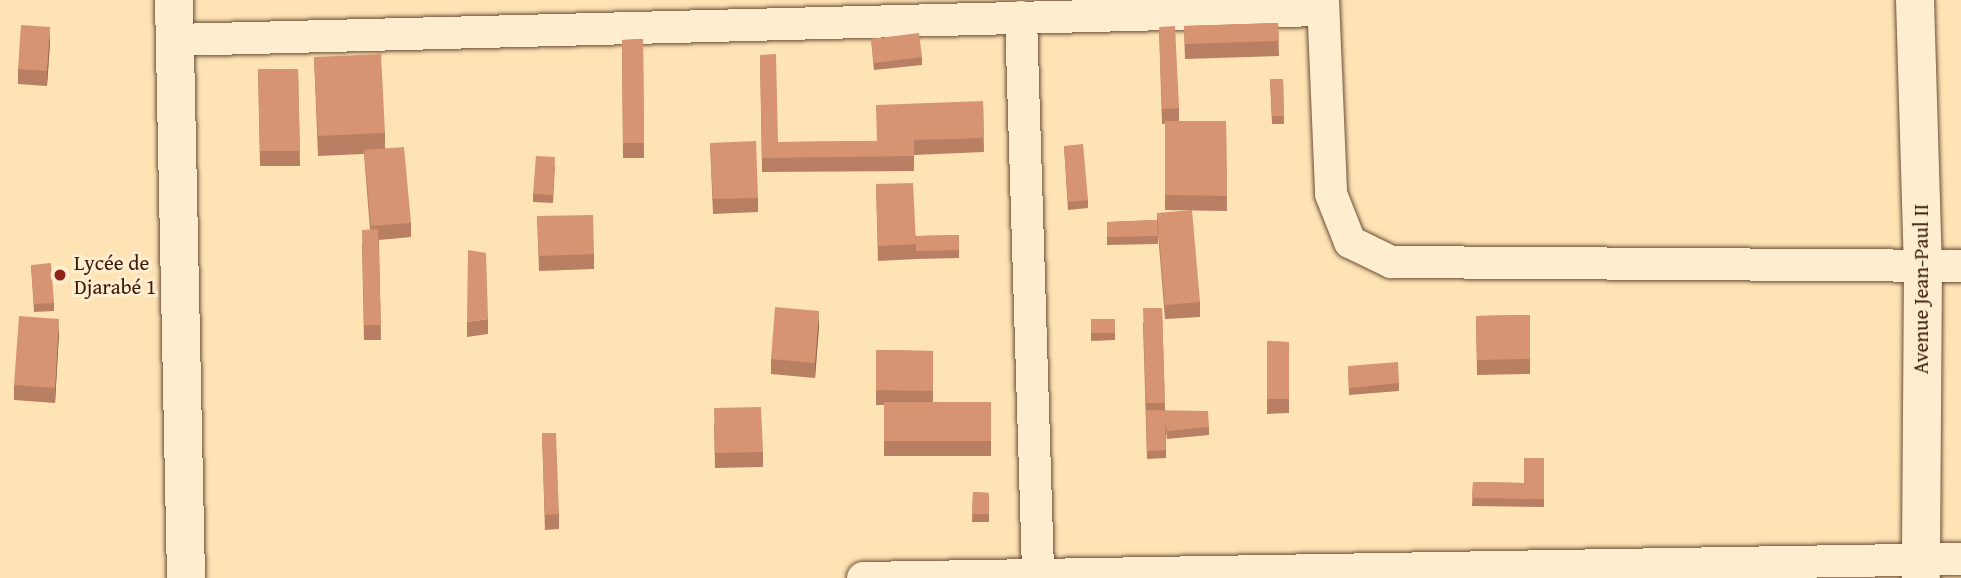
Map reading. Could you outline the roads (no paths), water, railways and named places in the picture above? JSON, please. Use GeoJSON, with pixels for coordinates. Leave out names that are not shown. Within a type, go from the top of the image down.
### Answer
{"type":"FeatureCollection","features":[{"type":"Feature","properties":{"kind":"street"},"geometry":{"type":"LineString","coordinates":[[174,0],[186,578]]}},
{"type":"Feature","properties":{"kind":"street","name":"Avenue Jean-Paul II"},"geometry":{"type":"LineString","coordinates":[[1915,0],[1923,268],[1921,569]]}},
{"type":"Feature","properties":{"kind":"street"},"geometry":{"type":"LineString","coordinates":[[175,40],[1021,18],[1323,5],[1331,194],[1350,242],[1391,262],[1961,267]]}},
{"type":"Feature","properties":{"kind":"street"},"geometry":{"type":"LineString","coordinates":[[1021,18],[1038,570]]}},
{"type":"Feature","properties":{"kind":"street"},"geometry":{"type":"LineString","coordinates":[[863,578],[1038,570],[1103,575],[1921,569],[1961,559]]}},
{"type":"Feature","properties":{"kind":"place","name":"Lycée de Djarabé 1"},"geometry":{"type":"Point","coordinates":[60,275]}}]}
